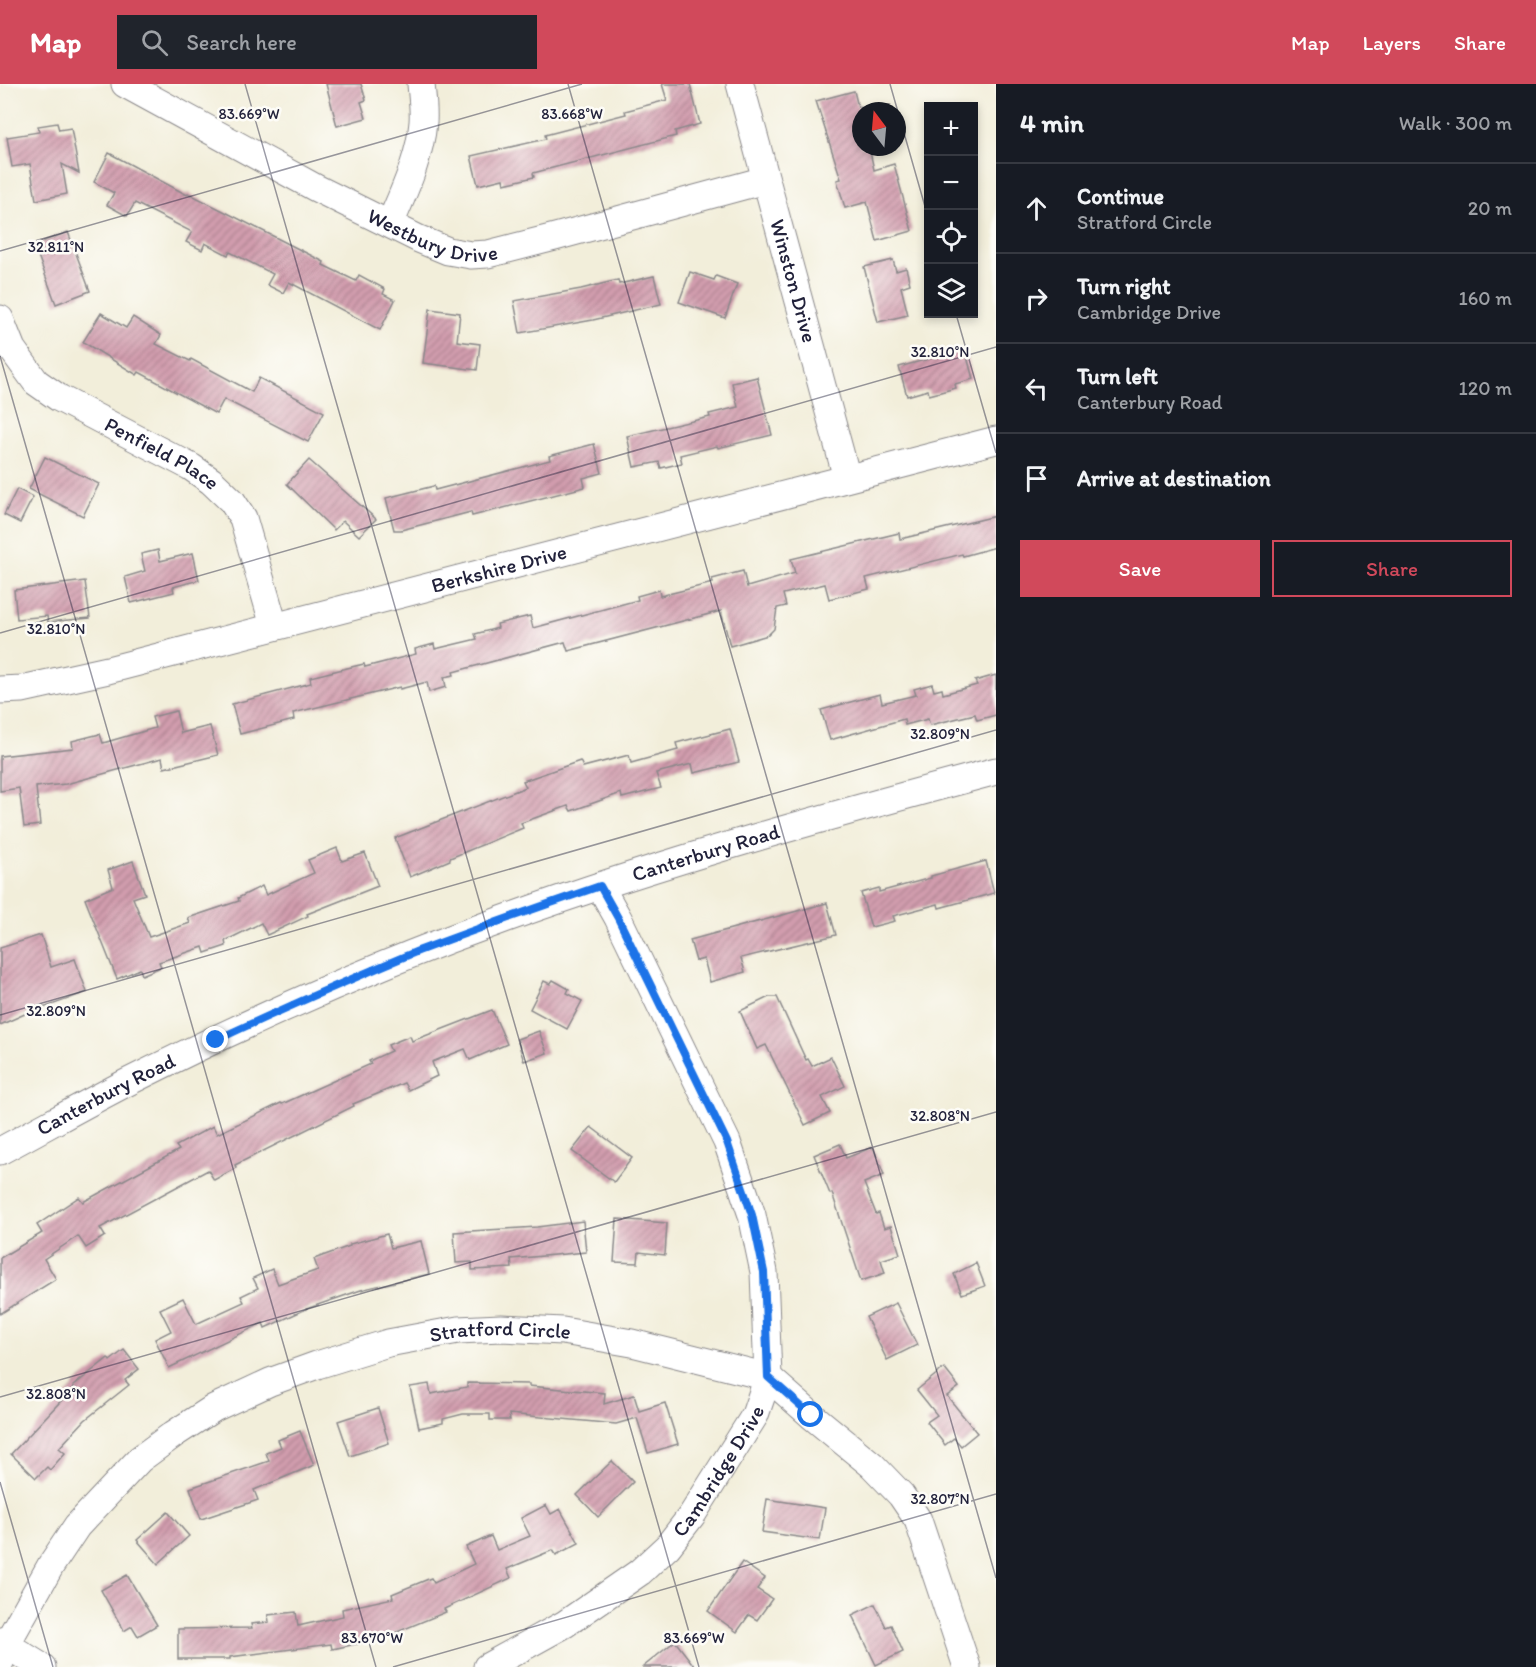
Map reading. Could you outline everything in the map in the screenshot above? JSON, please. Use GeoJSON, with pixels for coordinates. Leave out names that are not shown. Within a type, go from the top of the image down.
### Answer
{"type":"FeatureCollection","features":[{"type":"Feature","properties":{"kind":"street","name":"Westbury Drive"},"geometry":{"type":"LineString","coordinates":[[125,84],[316,188],[447,251],[471,255],[488,254],[765,180]]}},
{"type":"Feature","properties":{"kind":"street"},"geometry":{"type":"LineString","coordinates":[[390,224],[410,177],[421,138],[424,119],[421,84]]}},
{"type":"Feature","properties":{"kind":"street","name":"Winston Drive"},"geometry":{"type":"LineString","coordinates":[[740,84],[847,478]]}},
{"type":"Feature","properties":{"kind":"street","name":"Penfield Place"},"geometry":{"type":"LineString","coordinates":[[0,319],[12,349],[36,382],[59,398],[191,467],[211,481],[232,501],[243,518],[274,626]]}},
{"type":"Feature","properties":{"kind":"street","name":"Berkshire Drive"},"geometry":{"type":"LineString","coordinates":[[0,690],[22,688],[108,670],[996,440]]}},
{"type":"Feature","properties":{"kind":"street","name":"Canterbury Road"},"geometry":{"type":"LineString","coordinates":[[0,1151],[126,1083],[323,991],[507,918],[725,846],[996,771]]}},
{"type":"Feature","properties":{"kind":"street","name":"Cambridge Drive"},"geometry":{"type":"LineString","coordinates":[[487,1667],[565,1624],[640,1572],[668,1546],[692,1515],[755,1414],[768,1377],[764,1272],[752,1215],[727,1142],[618,918],[600,886]]}},
{"type":"Feature","properties":{"kind":"street","name":"Stratford Circle"},"geometry":{"type":"LineString","coordinates":[[2,1649],[51,1565],[77,1526],[140,1459],[214,1408],[270,1382],[388,1343],[458,1330],[501,1328],[563,1331],[632,1343],[768,1377],[872,1465],[901,1495],[918,1520],[967,1667]]}},
{"type":"Feature","properties":{"kind":"street"},"geometry":{"type":"LineString","coordinates":[[2,1649],[42,1667]]}},
{"type":"Feature","properties":{"kind":"building"},"geometry":{"type":"Polygon","coordinates":[[[326,84],[361,84],[366,100],[361,102],[366,118],[337,126],[326,84]]]}},
{"type":"Feature","properties":{"kind":"building"},"geometry":{"type":"Polygon","coordinates":[[[662,84],[690,84],[700,124],[675,131],[676,136],[533,173],[534,177],[504,184],[503,179],[478,185],[471,156],[546,139],[545,135],[626,114],[625,111],[667,100],[662,84]]]}},
{"type":"Feature","properties":{"kind":"building"},"geometry":{"type":"Polygon","coordinates":[[[854,91],[857,102],[852,102],[852,156],[871,156],[874,170],[894,164],[912,231],[877,241],[867,202],[845,208],[837,180],[841,179],[816,101],[854,91]]]}},
{"type":"Feature","properties":{"kind":"building"},"geometry":{"type":"Polygon","coordinates":[[[57,123],[59,130],[71,128],[79,173],[62,164],[67,194],[36,200],[30,164],[12,167],[7,137],[39,132],[38,126],[57,123]]]}},
{"type":"Feature","properties":{"kind":"building"},"geometry":{"type":"Polygon","coordinates":[[[109,153],[187,195],[188,193],[324,262],[323,265],[356,281],[359,275],[385,289],[383,294],[395,300],[380,330],[289,282],[283,293],[267,285],[273,274],[230,252],[228,255],[205,243],[202,250],[186,242],[192,232],[135,203],[127,216],[107,205],[114,193],[94,182],[109,153]]]}},
{"type":"Feature","properties":{"kind":"building"},"geometry":{"type":"Polygon","coordinates":[[[68,232],[90,291],[56,304],[34,245],[68,232]]]}},
{"type":"Feature","properties":{"kind":"building"},"geometry":{"type":"Polygon","coordinates":[[[893,260],[896,271],[906,268],[910,284],[901,287],[908,315],[878,322],[864,267],[893,260]]]}},
{"type":"Feature","properties":{"kind":"building"},"geometry":{"type":"Polygon","coordinates":[[[690,272],[714,280],[716,276],[737,284],[725,318],[679,302],[690,272]]]}},
{"type":"Feature","properties":{"kind":"building"},"geometry":{"type":"Polygon","coordinates":[[[654,276],[661,304],[593,320],[520,333],[514,301],[618,280],[619,284],[654,276]]]}},
{"type":"Feature","properties":{"kind":"building"},"geometry":{"type":"Polygon","coordinates":[[[430,309],[460,313],[457,341],[480,344],[477,370],[423,363],[430,309]]]}},
{"type":"Feature","properties":{"kind":"building"},"geometry":{"type":"Polygon","coordinates":[[[101,313],[126,328],[133,317],[161,335],[156,344],[190,361],[191,359],[252,392],[259,378],[324,412],[308,442],[224,399],[216,414],[139,372],[137,375],[83,342],[101,313]]]}},
{"type":"Feature","properties":{"kind":"building"},"geometry":{"type":"Polygon","coordinates":[[[965,349],[973,379],[955,384],[956,388],[929,395],[928,390],[907,396],[899,367],[965,349]]]}},
{"type":"Feature","properties":{"kind":"building"},"geometry":{"type":"Polygon","coordinates":[[[757,377],[772,435],[680,455],[682,463],[661,468],[659,462],[634,467],[627,436],[710,417],[709,414],[738,407],[732,383],[757,377]]]}},
{"type":"Feature","properties":{"kind":"building"},"geometry":{"type":"Polygon","coordinates":[[[594,444],[602,473],[583,478],[585,487],[472,516],[471,512],[394,530],[386,498],[434,486],[435,490],[550,460],[549,456],[594,444]]]}},
{"type":"Feature","properties":{"kind":"building"},"geometry":{"type":"Polygon","coordinates":[[[45,457],[99,484],[83,516],[29,489],[45,457]]]}},
{"type":"Feature","properties":{"kind":"building"},"geometry":{"type":"Polygon","coordinates":[[[309,460],[376,519],[359,536],[343,521],[334,530],[287,484],[309,460]]]}},
{"type":"Feature","properties":{"kind":"building"},"geometry":{"type":"Polygon","coordinates":[[[17,489],[33,497],[20,523],[4,515],[17,489]]]}},
{"type":"Feature","properties":{"kind":"building"},"geometry":{"type":"Polygon","coordinates":[[[996,516],[996,547],[866,578],[869,589],[829,599],[825,584],[783,594],[786,606],[777,608],[774,629],[768,635],[730,646],[721,611],[568,651],[565,642],[453,672],[454,675],[444,677],[446,687],[429,692],[427,682],[400,689],[400,687],[293,713],[294,720],[240,734],[232,704],[311,683],[310,677],[364,664],[365,667],[416,654],[415,649],[434,644],[435,649],[477,639],[475,634],[498,628],[497,624],[530,616],[533,628],[638,600],[637,596],[659,590],[660,596],[713,583],[712,579],[743,571],[747,587],[795,573],[791,559],[899,533],[900,539],[996,516]]]}},
{"type":"Feature","properties":{"kind":"building"},"geometry":{"type":"Polygon","coordinates":[[[158,550],[160,561],[193,553],[199,580],[173,587],[174,592],[131,603],[125,577],[145,571],[141,554],[158,550]]]}},
{"type":"Feature","properties":{"kind":"building"},"geometry":{"type":"Polygon","coordinates":[[[85,581],[90,618],[48,622],[47,616],[17,619],[14,590],[85,581]]]}},
{"type":"Feature","properties":{"kind":"building"},"geometry":{"type":"Polygon","coordinates":[[[996,675],[996,715],[977,720],[975,714],[930,725],[928,719],[905,725],[904,719],[830,740],[821,710],[880,694],[882,703],[916,695],[914,689],[932,684],[934,691],[942,689],[943,694],[977,685],[975,681],[996,675]]]}},
{"type":"Feature","properties":{"kind":"building"},"geometry":{"type":"Polygon","coordinates":[[[176,711],[181,733],[210,726],[218,755],[164,768],[162,758],[66,784],[36,787],[40,825],[24,827],[19,788],[0,791],[0,756],[73,748],[72,741],[100,734],[103,743],[155,728],[152,717],[176,711]]]}},
{"type":"Feature","properties":{"kind":"building"},"geometry":{"type":"Polygon","coordinates":[[[730,729],[739,762],[694,773],[692,764],[656,773],[661,788],[622,798],[621,793],[571,811],[568,806],[521,823],[523,828],[410,877],[395,838],[526,787],[523,781],[580,761],[583,767],[629,755],[631,763],[678,750],[676,743],[730,729]]]}},
{"type":"Feature","properties":{"kind":"building"},"geometry":{"type":"Polygon","coordinates":[[[337,848],[342,861],[365,853],[378,886],[307,914],[308,916],[267,935],[261,923],[225,941],[226,946],[205,953],[203,947],[159,962],[161,967],[142,975],[140,969],[117,979],[85,899],[113,887],[108,870],[133,861],[145,894],[133,898],[149,937],[190,923],[188,918],[239,901],[238,898],[262,886],[266,895],[314,873],[308,860],[337,848]]]}},
{"type":"Feature","properties":{"kind":"building"},"geometry":{"type":"Polygon","coordinates":[[[986,861],[994,893],[939,908],[938,904],[893,916],[895,921],[871,927],[861,893],[879,888],[879,892],[986,861]]]}},
{"type":"Feature","properties":{"kind":"building"},"geometry":{"type":"Polygon","coordinates":[[[827,903],[836,935],[741,958],[745,972],[710,982],[704,959],[696,961],[690,940],[827,903]]]}},
{"type":"Feature","properties":{"kind":"building"},"geometry":{"type":"Polygon","coordinates":[[[41,935],[51,967],[75,959],[87,992],[43,1008],[43,1006],[0,1025],[0,948],[41,935]]]}},
{"type":"Feature","properties":{"kind":"building"},"geometry":{"type":"Polygon","coordinates":[[[553,980],[569,989],[567,993],[582,1001],[567,1029],[530,1009],[544,981],[550,984],[553,980]]]}},
{"type":"Feature","properties":{"kind":"building"},"geometry":{"type":"Polygon","coordinates":[[[769,997],[777,997],[806,1060],[808,1059],[812,1066],[831,1057],[845,1086],[822,1097],[830,1113],[805,1125],[766,1045],[757,1049],[740,1011],[769,997]]]}},
{"type":"Feature","properties":{"kind":"building"},"geometry":{"type":"Polygon","coordinates":[[[492,1010],[507,1044],[470,1060],[465,1049],[432,1062],[437,1076],[408,1090],[404,1083],[353,1104],[354,1106],[235,1165],[236,1168],[214,1180],[208,1170],[100,1228],[105,1236],[86,1248],[78,1236],[44,1259],[56,1279],[0,1314],[0,1258],[42,1233],[37,1225],[79,1197],[83,1202],[179,1150],[176,1146],[213,1126],[217,1134],[371,1064],[369,1061],[391,1051],[388,1045],[410,1036],[412,1041],[492,1010]]]}},
{"type":"Feature","properties":{"kind":"building"},"geometry":{"type":"Polygon","coordinates":[[[539,1031],[547,1053],[524,1061],[517,1039],[539,1031]]]}},
{"type":"Feature","properties":{"kind":"building"},"geometry":{"type":"Polygon","coordinates":[[[591,1127],[632,1158],[614,1182],[572,1151],[591,1127]]]}},
{"type":"Feature","properties":{"kind":"building"},"geometry":{"type":"Polygon","coordinates":[[[840,1144],[846,1158],[873,1147],[884,1175],[864,1183],[884,1228],[891,1226],[900,1254],[881,1260],[885,1273],[861,1281],[832,1193],[830,1194],[814,1155],[840,1144]]]}},
{"type":"Feature","properties":{"kind":"building"},"geometry":{"type":"Polygon","coordinates":[[[617,1219],[667,1223],[665,1255],[639,1252],[638,1263],[614,1262],[617,1219]]]}},
{"type":"Feature","properties":{"kind":"building"},"geometry":{"type":"Polygon","coordinates":[[[583,1221],[586,1252],[511,1259],[512,1268],[472,1270],[472,1262],[456,1263],[454,1232],[537,1227],[583,1221]]]}},
{"type":"Feature","properties":{"kind":"building"},"geometry":{"type":"Polygon","coordinates":[[[387,1234],[391,1248],[421,1241],[429,1274],[361,1290],[306,1309],[265,1328],[263,1323],[169,1368],[155,1339],[171,1331],[160,1309],[183,1298],[196,1324],[244,1302],[241,1296],[258,1288],[253,1278],[272,1269],[278,1284],[318,1270],[314,1259],[350,1246],[350,1244],[387,1234]]]}},
{"type":"Feature","properties":{"kind":"building"},"geometry":{"type":"Polygon","coordinates":[[[976,1263],[985,1286],[962,1294],[954,1274],[976,1263]]]}},
{"type":"Feature","properties":{"kind":"building"},"geometry":{"type":"Polygon","coordinates":[[[896,1303],[917,1345],[887,1360],[866,1317],[896,1303]]]}},
{"type":"Feature","properties":{"kind":"building"},"geometry":{"type":"Polygon","coordinates":[[[124,1350],[139,1369],[125,1380],[129,1385],[85,1420],[59,1448],[65,1453],[50,1470],[47,1467],[36,1478],[11,1454],[73,1386],[108,1358],[110,1361],[124,1350]]]}},
{"type":"Feature","properties":{"kind":"building"},"geometry":{"type":"Polygon","coordinates":[[[944,1368],[959,1387],[947,1396],[977,1433],[961,1446],[954,1438],[945,1445],[927,1422],[937,1415],[917,1390],[944,1368]]]}},
{"type":"Feature","properties":{"kind":"building"},"geometry":{"type":"Polygon","coordinates":[[[467,1383],[529,1384],[529,1386],[605,1393],[604,1404],[634,1395],[639,1411],[665,1403],[678,1444],[648,1453],[637,1418],[616,1424],[509,1414],[510,1420],[490,1420],[490,1414],[463,1414],[443,1419],[443,1423],[419,1428],[410,1387],[429,1384],[431,1394],[467,1387],[467,1383]]]}},
{"type":"Feature","properties":{"kind":"building"},"geometry":{"type":"Polygon","coordinates":[[[378,1408],[389,1443],[350,1456],[338,1421],[378,1408]]]}},
{"type":"Feature","properties":{"kind":"building"},"geometry":{"type":"Polygon","coordinates":[[[300,1431],[314,1465],[254,1490],[258,1500],[201,1519],[190,1488],[269,1461],[266,1453],[281,1447],[278,1440],[300,1431]]]}},
{"type":"Feature","properties":{"kind":"building"},"geometry":{"type":"Polygon","coordinates":[[[612,1461],[633,1482],[598,1517],[577,1495],[612,1461]]]}},
{"type":"Feature","properties":{"kind":"building"},"geometry":{"type":"Polygon","coordinates":[[[767,1499],[825,1508],[820,1540],[762,1532],[767,1499]]]}},
{"type":"Feature","properties":{"kind":"building"},"geometry":{"type":"Polygon","coordinates":[[[546,1505],[551,1514],[560,1509],[579,1543],[556,1555],[553,1550],[507,1569],[511,1578],[444,1609],[446,1612],[380,1639],[332,1649],[331,1644],[230,1657],[230,1659],[178,1659],[178,1629],[252,1628],[251,1624],[269,1622],[268,1615],[296,1612],[298,1626],[343,1616],[342,1609],[393,1598],[392,1594],[431,1578],[434,1583],[474,1564],[466,1547],[491,1536],[497,1550],[530,1536],[521,1518],[546,1505]]]}},
{"type":"Feature","properties":{"kind":"building"},"geometry":{"type":"Polygon","coordinates":[[[168,1512],[189,1536],[158,1564],[137,1540],[168,1512]]]}},
{"type":"Feature","properties":{"kind":"building"},"geometry":{"type":"Polygon","coordinates":[[[742,1562],[765,1578],[757,1589],[772,1599],[757,1620],[749,1615],[737,1632],[708,1611],[742,1562]]]}},
{"type":"Feature","properties":{"kind":"building"},"geometry":{"type":"Polygon","coordinates":[[[127,1575],[157,1625],[138,1636],[132,1626],[124,1631],[101,1590],[127,1575]]]}},
{"type":"Feature","properties":{"kind":"building"},"geometry":{"type":"Polygon","coordinates":[[[875,1604],[886,1627],[891,1625],[903,1652],[876,1665],[852,1615],[875,1604]]]}},
{"type":"Feature","properties":{"kind":"building"},"geometry":{"type":"Polygon","coordinates":[[[675,1641],[695,1667],[643,1667],[675,1641]]]}},
{"type":"Feature","properties":{"kind":"route"},"geometry":{"type":"LineString","coordinates":[[216,1040],[418,951],[600,886],[688,1059],[727,1142],[752,1215],[764,1272],[768,1377],[811,1415]]}}]}
